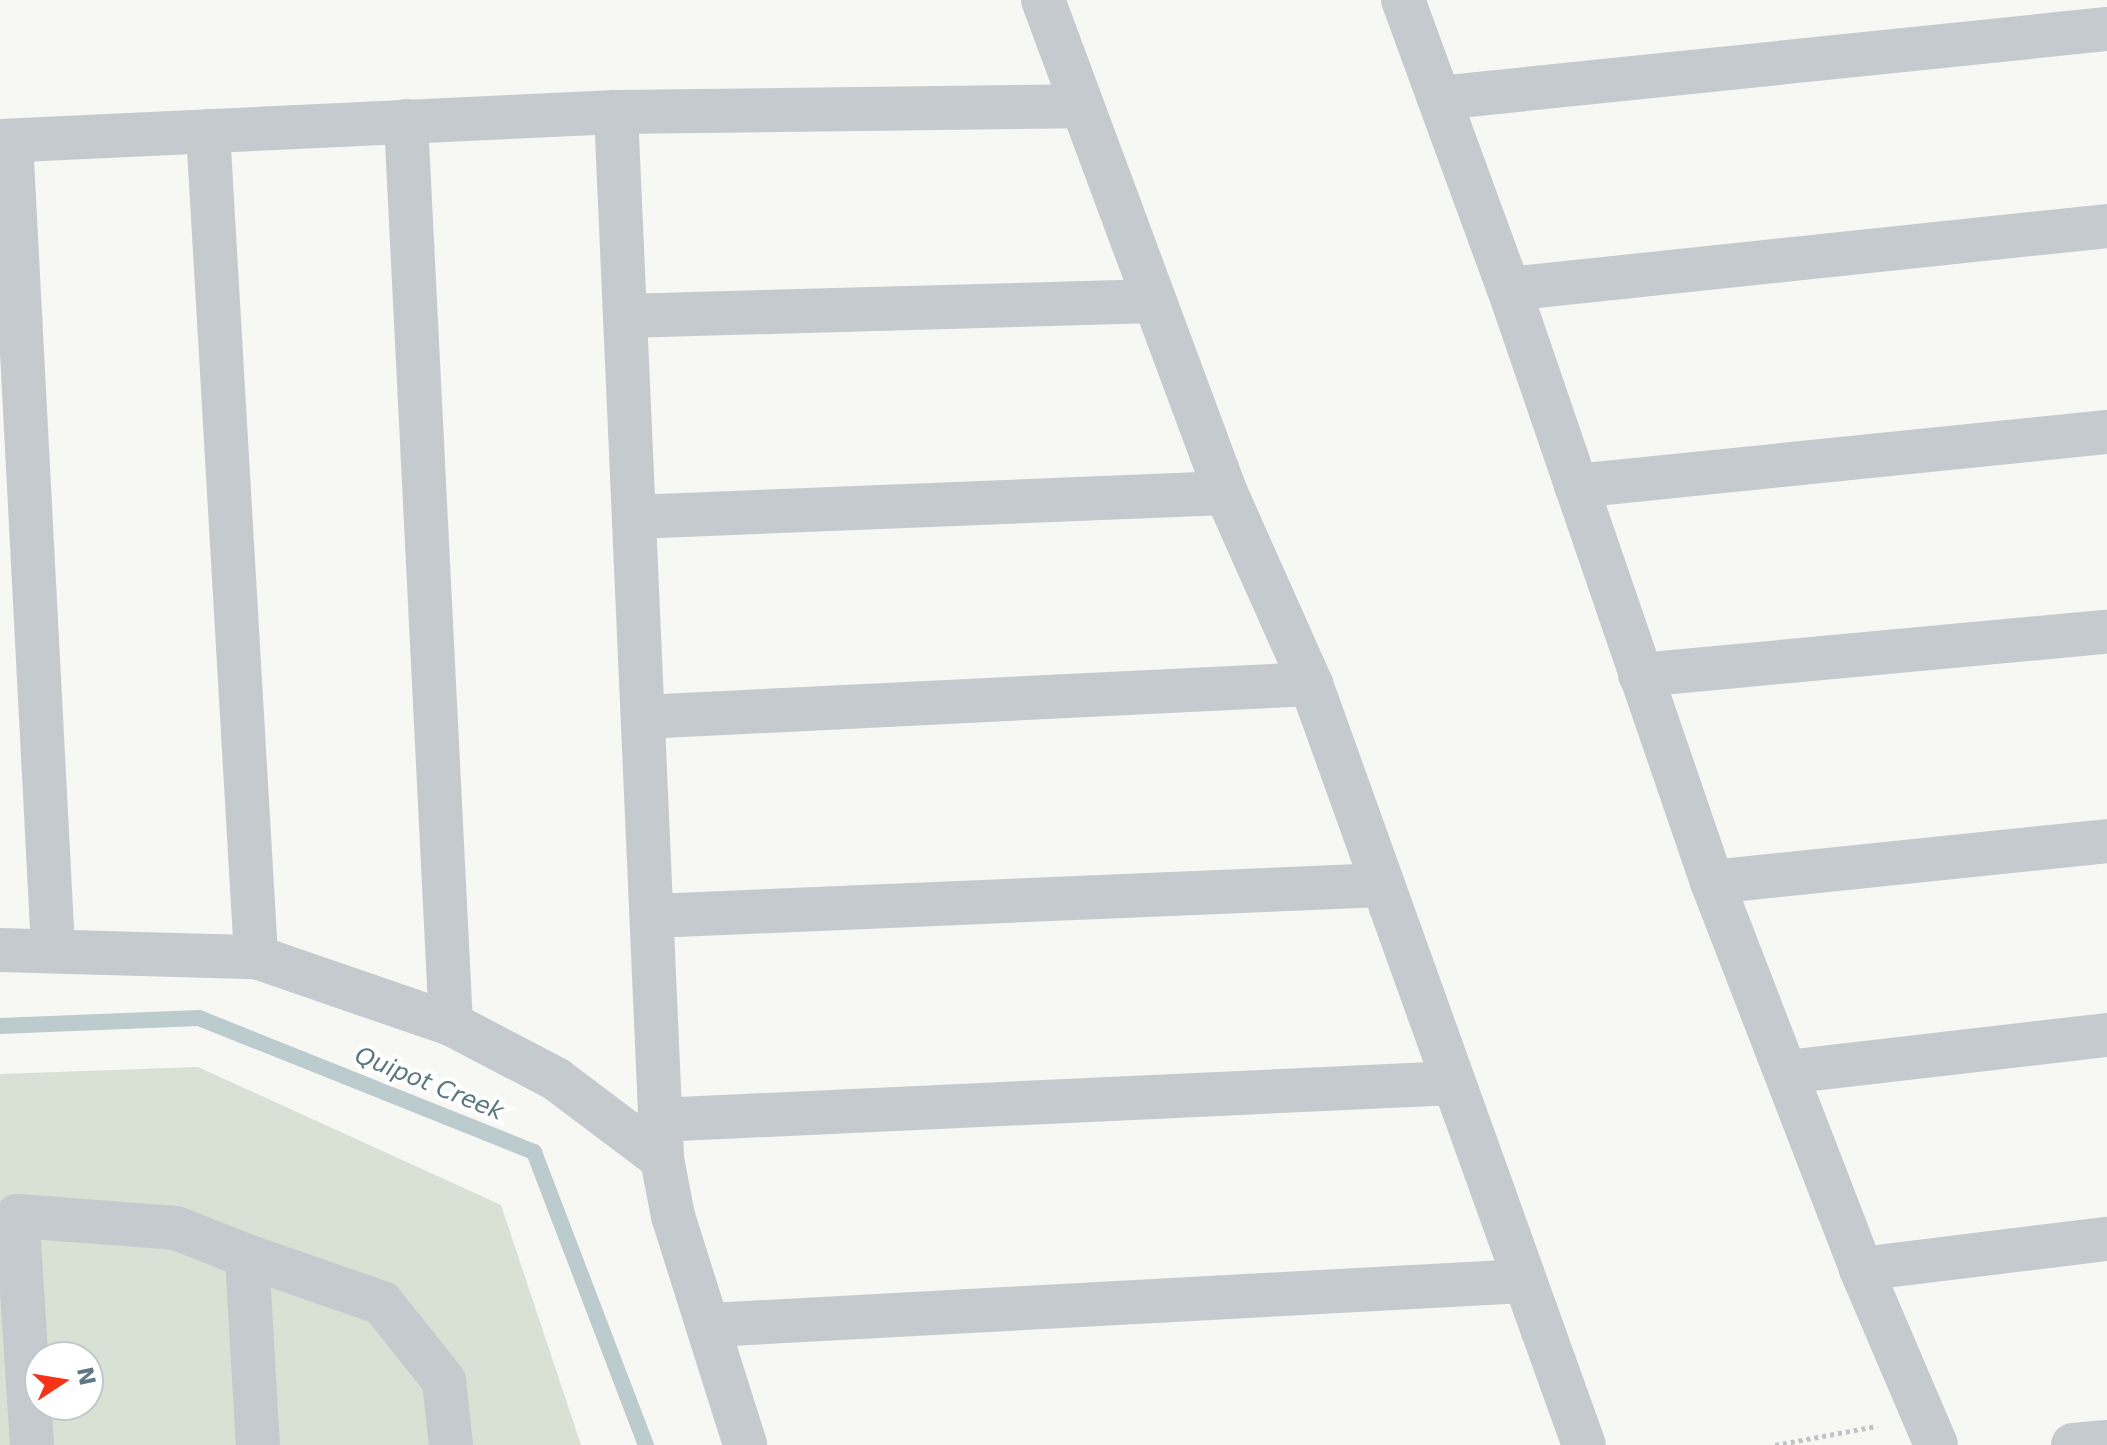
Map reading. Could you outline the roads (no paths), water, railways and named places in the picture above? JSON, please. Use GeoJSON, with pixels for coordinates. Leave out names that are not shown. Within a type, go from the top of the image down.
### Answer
{"type":"FeatureCollection","features":[{"type":"Feature","properties":{"kind":"street"},"geometry":{"type":"LineString","coordinates":[[1043,0],[1226,493],[1311,684],[1584,1445]]}},
{"type":"Feature","properties":{"kind":"street"},"geometry":{"type":"LineString","coordinates":[[1403,0],[1509,289],[1712,882],[1861,1269],[1931,1431]]}},
{"type":"Feature","properties":{"kind":"street"},"geometry":{"type":"LineString","coordinates":[[1439,98],[2107,29]]}},
{"type":"Feature","properties":{"kind":"street"},"geometry":{"type":"LineString","coordinates":[[53,949],[6,141],[616,112],[1080,106]]}},
{"type":"Feature","properties":{"kind":"street"},"geometry":{"type":"LineString","coordinates":[[616,112],[653,916],[660,1140],[673,1216],[711,1325],[745,1445]]}},
{"type":"Feature","properties":{"kind":"street"},"geometry":{"type":"LineString","coordinates":[[406,121],[451,1024]]}},
{"type":"Feature","properties":{"kind":"street"},"geometry":{"type":"LineString","coordinates":[[208,131],[256,957]]}},
{"type":"Feature","properties":{"kind":"street"},"geometry":{"type":"LineString","coordinates":[[1509,289],[2107,226]]}},
{"type":"Feature","properties":{"kind":"street"},"geometry":{"type":"LineString","coordinates":[[625,316],[1154,301]]}},
{"type":"Feature","properties":{"kind":"street"},"geometry":{"type":"LineString","coordinates":[[1576,486],[2107,432]]}},
{"type":"Feature","properties":{"kind":"street"},"geometry":{"type":"LineString","coordinates":[[634,517],[1226,493]]}},
{"type":"Feature","properties":{"kind":"street"},"geometry":{"type":"LineString","coordinates":[[1640,675],[2107,632]]}},
{"type":"Feature","properties":{"kind":"street"},"geometry":{"type":"LineString","coordinates":[[643,717],[1311,684]]}},
{"type":"Feature","properties":{"kind":"street"},"geometry":{"type":"LineString","coordinates":[[1712,882],[2107,841]]}},
{"type":"Feature","properties":{"kind":"street"},"geometry":{"type":"LineString","coordinates":[[653,916],[1382,885]]}},
{"type":"Feature","properties":{"kind":"street"},"geometry":{"type":"LineString","coordinates":[[0,950],[53,949],[256,957],[451,1024],[556,1079],[660,1140],[1453,1083]]}},
{"type":"Feature","properties":{"kind":"street"},"geometry":{"type":"LineString","coordinates":[[1787,1072],[2107,1035]]}},
{"type":"Feature","properties":{"kind":"street"},"geometry":{"type":"LineString","coordinates":[[32,1445],[9,1216],[176,1228],[382,1303],[444,1381],[451,1445]]}},
{"type":"Feature","properties":{"kind":"street"},"geometry":{"type":"LineString","coordinates":[[1861,1269],[2107,1239]]}},
{"type":"Feature","properties":{"kind":"street"},"geometry":{"type":"LineString","coordinates":[[247,1256],[258,1445]]}},
{"type":"Feature","properties":{"kind":"street"},"geometry":{"type":"LineString","coordinates":[[711,1325],[1524,1281]]}},
{"type":"Feature","properties":{"kind":"street"},"geometry":{"type":"LineString","coordinates":[[2073,1445],[2107,1442]]}},
{"type":"Feature","properties":{"kind":"waterway","name":"Quipot Creek"},"geometry":{"type":"LineString","coordinates":[[0,1026],[199,1018],[534,1152],[646,1445]]}}]}
